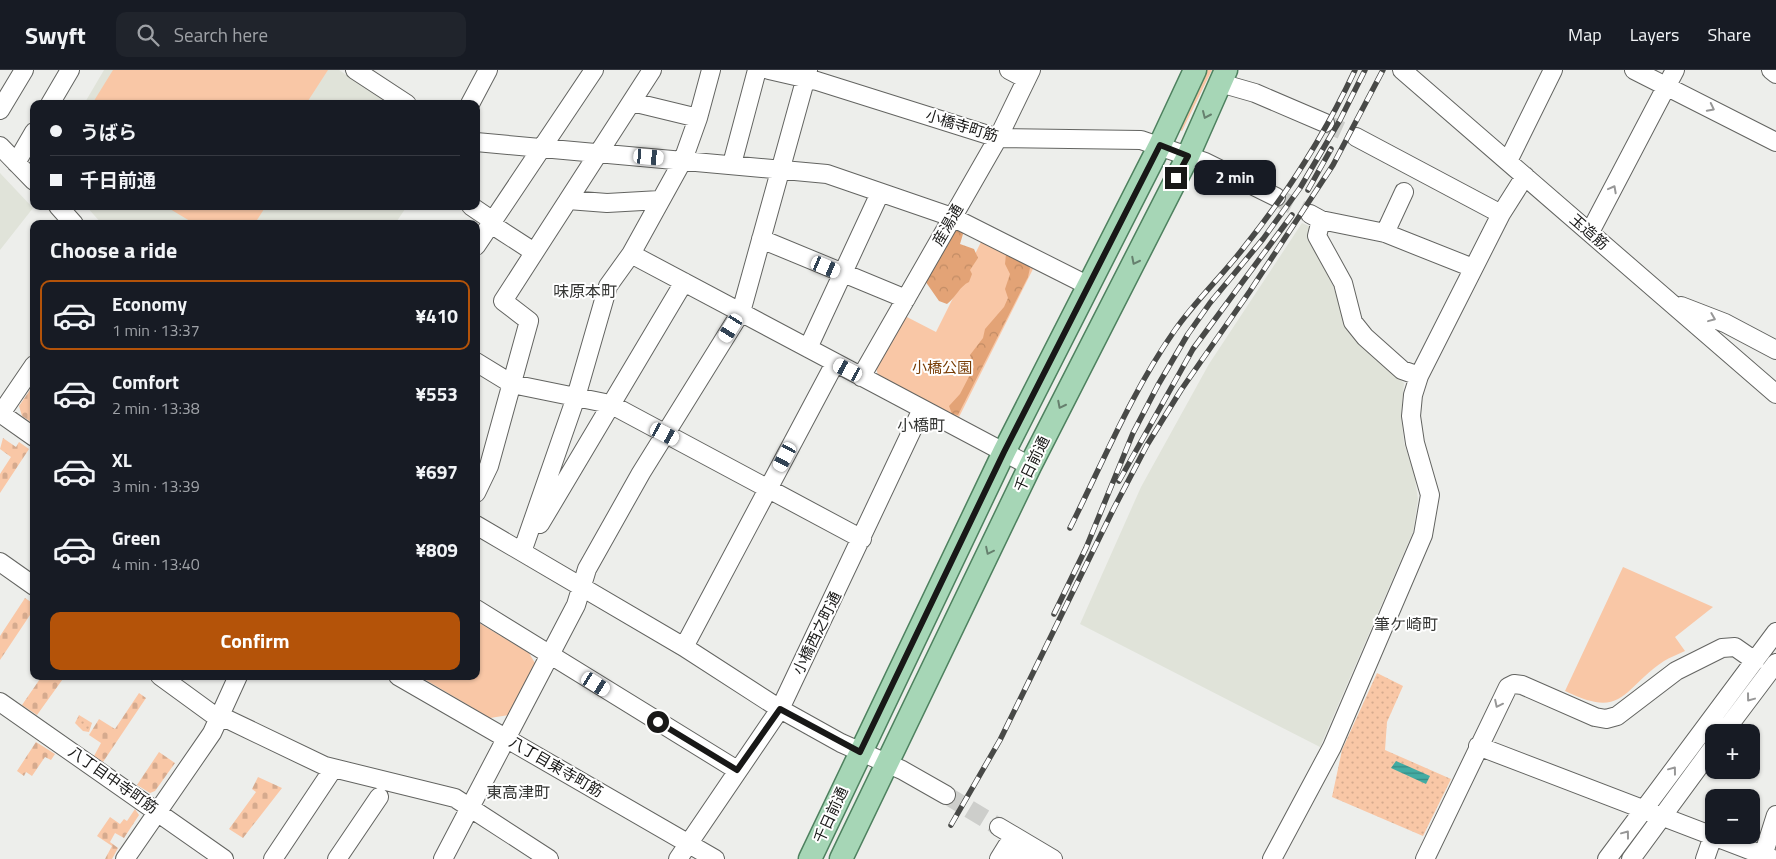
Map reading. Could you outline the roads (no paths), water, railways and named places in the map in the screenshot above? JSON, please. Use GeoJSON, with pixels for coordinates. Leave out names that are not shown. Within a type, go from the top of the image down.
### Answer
{"type":"FeatureCollection","features":[{"type":"Feature","properties":{"kind":"main road","name":"千日前通"},"geometry":{"type":"LineString","coordinates":[[810,859],[1004,452],[1087,285],[1160,145],[1191,71]]}},
{"type":"Feature","properties":{"kind":"main road","name":"千日前通"},"geometry":{"type":"LineString","coordinates":[[841,859],[1030,466],[1188,156],[1223,76]]}},
{"type":"Feature","properties":{"kind":"street"},"geometry":{"type":"LineString","coordinates":[[0,110],[24,70]]}},
{"type":"Feature","properties":{"kind":"street"},"geometry":{"type":"LineString","coordinates":[[52,100],[70,70]]}},
{"type":"Feature","properties":{"kind":"street"},"geometry":{"type":"LineString","coordinates":[[356,70],[401,100]]}},
{"type":"Feature","properties":{"kind":"street"},"geometry":{"type":"LineString","coordinates":[[480,240],[594,70]]}},
{"type":"Feature","properties":{"kind":"street"},"geometry":{"type":"LineString","coordinates":[[480,484],[489,466],[530,321],[503,301],[652,70]]}},
{"type":"Feature","properties":{"kind":"street"},"geometry":{"type":"LineString","coordinates":[[522,552],[576,397],[608,286],[631,254],[684,160],[711,70]]}},
{"type":"Feature","properties":{"kind":"street"},"geometry":{"type":"LineString","coordinates":[[732,164],[757,70]]}},
{"type":"Feature","properties":{"kind":"street","name":"小橋寺町筋"},"geometry":{"type":"LineString","coordinates":[[769,70],[807,74],[998,138],[1140,140],[1160,145],[1276,197]]}},
{"type":"Feature","properties":{"kind":"street"},"geometry":{"type":"LineString","coordinates":[[1009,70],[1028,75]]}},
{"type":"Feature","properties":{"kind":"street","name":"玉造筋"},"geometry":{"type":"LineString","coordinates":[[1402,70],[1776,394]]}},
{"type":"Feature","properties":{"kind":"street"},"geometry":{"type":"LineString","coordinates":[[1508,161],[1554,70]]}},
{"type":"Feature","properties":{"kind":"street"},"geometry":{"type":"LineString","coordinates":[[1634,70],[1776,142]]}},
{"type":"Feature","properties":{"kind":"street"},"geometry":{"type":"LineString","coordinates":[[1590,232],[1675,70]]}},
{"type":"Feature","properties":{"kind":"street"},"geometry":{"type":"LineString","coordinates":[[1771,70],[1776,74]]}},
{"type":"Feature","properties":{"kind":"street"},"geometry":{"type":"LineString","coordinates":[[472,100],[485,71]]}},
{"type":"Feature","properties":{"kind":"street"},"geometry":{"type":"LineString","coordinates":[[444,859],[576,605],[587,569],[665,434],[741,312],[807,74]]}},
{"type":"Feature","properties":{"kind":"street","name":"産湯通"},"geometry":{"type":"LineString","coordinates":[[861,377],[998,138],[1028,75]]}},
{"type":"Feature","properties":{"kind":"street"},"geometry":{"type":"LineString","coordinates":[[1223,76],[1255,93],[1325,124]]}},
{"type":"Feature","properties":{"kind":"street"},"geometry":{"type":"LineString","coordinates":[[632,102],[698,118]]}},
{"type":"Feature","properties":{"kind":"street"},"geometry":{"type":"LineString","coordinates":[[1356,137],[1502,214]]}},
{"type":"Feature","properties":{"kind":"street"},"geometry":{"type":"LineString","coordinates":[[16,163],[30,139]]}},
{"type":"Feature","properties":{"kind":"street"},"geometry":{"type":"LineString","coordinates":[[0,146],[30,177]]}},
{"type":"Feature","properties":{"kind":"street"},"geometry":{"type":"LineString","coordinates":[[480,146],[542,147],[782,168],[828,174],[952,216],[1087,285]]}},
{"type":"Feature","properties":{"kind":"street"},"geometry":{"type":"LineString","coordinates":[[1272,859],[1332,747],[1423,535],[1430,494],[1415,442],[1411,416],[1413,395],[1419,376],[1473,268],[1525,176]]}},
{"type":"Feature","properties":{"kind":"street"},"geometry":{"type":"LineString","coordinates":[[808,348],[880,192]]}},
{"type":"Feature","properties":{"kind":"street"},"geometry":{"type":"LineString","coordinates":[[1385,233],[1404,192]]}},
{"type":"Feature","properties":{"kind":"street"},"geometry":{"type":"LineString","coordinates":[[568,200],[607,203],[660,200]]}},
{"type":"Feature","properties":{"kind":"street"},"geometry":{"type":"LineString","coordinates":[[62,210],[70,220]]}},
{"type":"Feature","properties":{"kind":"street"},"geometry":{"type":"LineString","coordinates":[[477,210],[493,221],[497,228],[534,252]]}},
{"type":"Feature","properties":{"kind":"street"},"geometry":{"type":"LineString","coordinates":[[1419,376],[1402,370],[1365,337],[1353,322],[1343,282],[1317,236],[1316,217],[1385,233],[1473,268]]}},
{"type":"Feature","properties":{"kind":"street"},"geometry":{"type":"LineString","coordinates":[[761,240],[906,299]]}},
{"type":"Feature","properties":{"kind":"street"},"geometry":{"type":"LineString","coordinates":[[631,254],[1030,466]]}},
{"type":"Feature","properties":{"kind":"street"},"geometry":{"type":"LineString","coordinates":[[522,552],[684,282]]}},
{"type":"Feature","properties":{"kind":"street"},"geometry":{"type":"LineString","coordinates":[[1667,300],[1725,323],[1776,350]]}},
{"type":"Feature","properties":{"kind":"street"},"geometry":{"type":"LineString","coordinates":[[684,647],[834,363]]}},
{"type":"Feature","properties":{"kind":"street"},"geometry":{"type":"LineString","coordinates":[[480,364],[512,384],[610,404],[862,539]]}},
{"type":"Feature","properties":{"kind":"street"},"geometry":{"type":"LineString","coordinates":[[30,371],[0,414],[30,434]]}},
{"type":"Feature","properties":{"kind":"street","name":"小橋西之町通"},"geometry":{"type":"LineString","coordinates":[[678,859],[780,709],[922,409]]}},
{"type":"Feature","properties":{"kind":"street"},"geometry":{"type":"LineString","coordinates":[[480,527],[684,647],[780,709],[946,795]]}},
{"type":"Feature","properties":{"kind":"street"},"geometry":{"type":"LineString","coordinates":[[0,562],[30,583]]}},
{"type":"Feature","properties":{"kind":"street"},"geometry":{"type":"LineString","coordinates":[[480,611],[737,770]]}},
{"type":"Feature","properties":{"kind":"street"},"geometry":{"type":"LineString","coordinates":[[1607,859],[1776,632]]}},
{"type":"Feature","properties":{"kind":"street"},"geometry":{"type":"LineString","coordinates":[[1425,859],[1508,687],[1514,684],[1522,685],[1595,717],[1606,719],[1625,711],[1676,671],[1722,648],[1735,647],[1755,661]]}},
{"type":"Feature","properties":{"kind":"street"},"geometry":{"type":"LineString","coordinates":[[1730,724],[1776,663]]}},
{"type":"Feature","properties":{"kind":"street"},"geometry":{"type":"LineString","coordinates":[[165,680],[219,719],[229,720],[384,790],[455,798],[471,807],[530,854],[549,859]]}},
{"type":"Feature","properties":{"kind":"street"},"geometry":{"type":"LineString","coordinates":[[125,859],[157,810],[212,733],[236,680]]}},
{"type":"Feature","properties":{"kind":"street","name":"八丁目東寺町筋"},"geometry":{"type":"LineString","coordinates":[[405,680],[715,859]]}},
{"type":"Feature","properties":{"kind":"street","name":"八丁目中寺町筋"},"geometry":{"type":"LineString","coordinates":[[0,702],[157,810],[224,859]]}},
{"type":"Feature","properties":{"kind":"street"},"geometry":{"type":"LineString","coordinates":[[1478,746],[1705,833]]}},
{"type":"Feature","properties":{"kind":"street"},"geometry":{"type":"LineString","coordinates":[[1631,859],[1705,759]]}},
{"type":"Feature","properties":{"kind":"street"},"geometry":{"type":"LineString","coordinates":[[273,859],[333,768]]}},
{"type":"Feature","properties":{"kind":"street"},"geometry":{"type":"LineString","coordinates":[[336,859],[384,790]]}},
{"type":"Feature","properties":{"kind":"street"},"geometry":{"type":"LineString","coordinates":[[1732,844],[1766,858],[1776,815]]}},
{"type":"Feature","properties":{"kind":"street"},"geometry":{"type":"LineString","coordinates":[[999,827],[1053,859]]}},
{"type":"Feature","properties":{"kind":"street"},"geometry":{"type":"LineString","coordinates":[[1705,859],[1710,844]]}},
{"type":"Feature","properties":{"kind":"street"},"geometry":{"type":"LineString","coordinates":[[1003,852],[1029,859]]}},
{"type":"Feature","properties":{"kind":"water"},"geometry":{"type":"Polygon","coordinates":[[[1396,761],[1430,776],[1426,784],[1391,768],[1396,761]]]}},
{"type":"Feature","properties":{"kind":"tunnel"},"geometry":{"type":"LineString","coordinates":[[1325,123],[1356,137]]}},
{"type":"Feature","properties":{"kind":"tunnel"},"geometry":{"type":"LineString","coordinates":[[1276,197],[1310,214]]}},
{"type":"Feature","properties":{"kind":"tunnel"},"geometry":{"type":"LineString","coordinates":[[946,795],[999,827]]}},
{"type":"Feature","properties":{"kind":"railway"},"geometry":{"type":"LineString","coordinates":[[1070,528],[1119,427],[1159,353],[1183,319],[1237,257],[1291,183],[1319,139],[1355,70]]}},
{"type":"Feature","properties":{"kind":"railway"},"geometry":{"type":"LineString","coordinates":[[1054,614],[1086,548],[1133,433],[1158,385],[1188,334],[1210,303],[1263,239],[1300,188],[1340,120],[1365,70]]}},
{"type":"Feature","properties":{"kind":"railway"},"geometry":{"type":"LineString","coordinates":[[951,825],[1000,740],[1147,445],[1181,390],[1250,291],[1333,165],[1383,70]]}},
{"type":"Feature","properties":{"kind":"railway"},"geometry":{"type":"LineString","coordinates":[[1308,190],[1331,149]]}},
{"type":"Feature","properties":{"kind":"railway"},"geometry":{"type":"LineString","coordinates":[[1119,481],[1193,349],[1292,215]]}},
{"type":"Feature","properties":{"kind":"district","name":"味原本町"},"geometry":{"type":"Point","coordinates":[585,291]}},
{"type":"Feature","properties":{"kind":"district","name":"小橋町"},"geometry":{"type":"Point","coordinates":[921,425]}},
{"type":"Feature","properties":{"kind":"district","name":"筆ケ崎町"},"geometry":{"type":"Point","coordinates":[1406,624]}},
{"type":"Feature","properties":{"kind":"district","name":"東高津町"},"geometry":{"type":"Point","coordinates":[518,792]}},
{"type":"Feature","properties":{"kind":"park label","name":"小橋公園"},"geometry":{"type":"Point","coordinates":[942,368]}}]}
